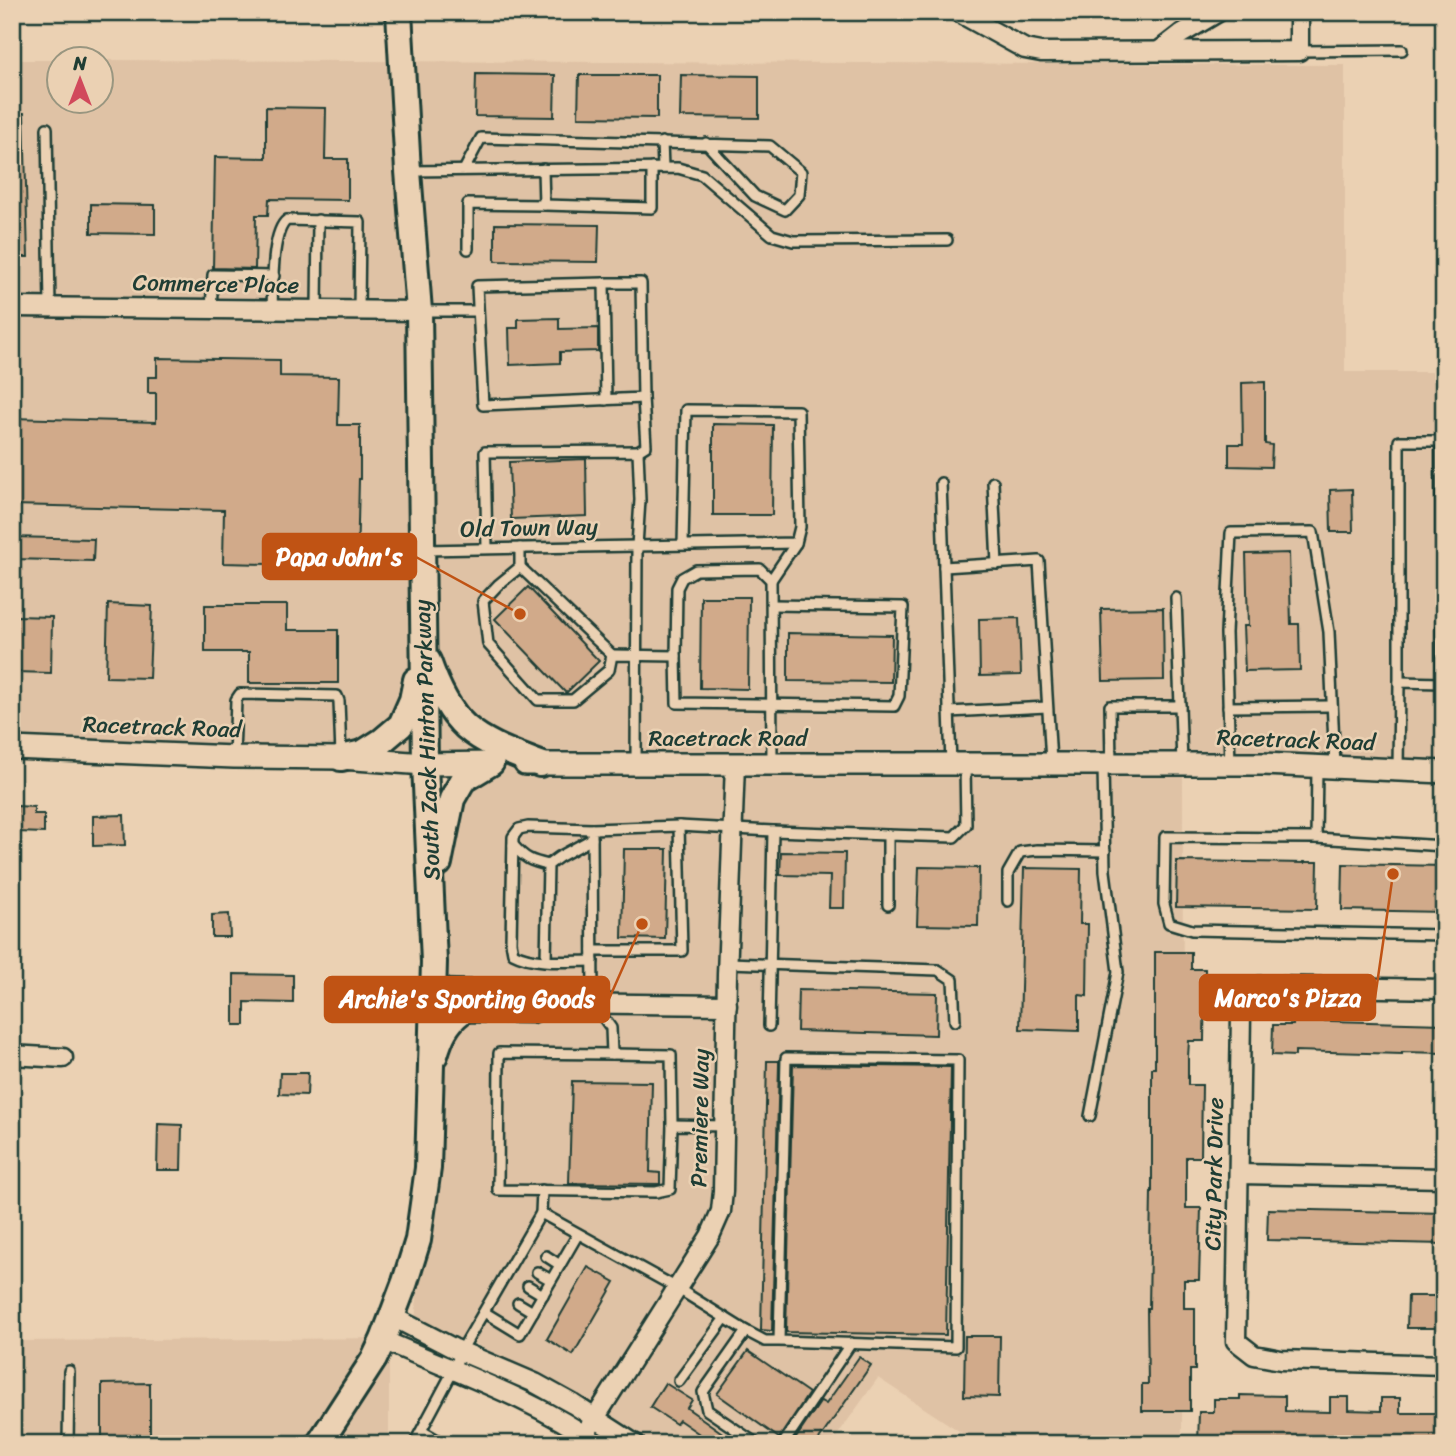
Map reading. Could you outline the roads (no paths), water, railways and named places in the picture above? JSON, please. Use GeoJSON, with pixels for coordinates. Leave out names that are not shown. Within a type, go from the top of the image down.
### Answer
{"type":"FeatureCollection","features":[{"type":"Feature","properties":{"kind":"main road","name":"South Zack Hinton Parkway"},"geometry":{"type":"LineString","coordinates":[[319,1444],[374,1359],[393,1317],[418,1240],[428,1168],[434,962],[425,764],[419,311],[399,12]]}},
{"type":"Feature","properties":{"kind":"main road"},"geometry":{"type":"LineString","coordinates":[[341,758],[363,753],[401,725],[412,700],[424,649]]}},
{"type":"Feature","properties":{"kind":"main road"},"geometry":{"type":"LineString","coordinates":[[424,649],[436,683],[466,727],[505,750],[540,764]]}},
{"type":"Feature","properties":{"kind":"main road"},"geometry":{"type":"LineString","coordinates":[[431,905],[452,799],[463,780],[491,763]]}},
{"type":"Feature","properties":{"kind":"main road"},"geometry":{"type":"LineString","coordinates":[[431,1069],[440,1038],[452,1018],[461,1012]]}},
{"type":"Feature","properties":{"kind":"street"},"geometry":{"type":"LineString","coordinates":[[958,12],[1025,49],[1041,52],[1299,51],[1299,12]]}},
{"type":"Feature","properties":{"kind":"street"},"geometry":{"type":"LineString","coordinates":[[1159,51],[1218,12]]}},
{"type":"Feature","properties":{"kind":"street","name":"Commerce Place"},"geometry":{"type":"LineString","coordinates":[[12,307],[419,311]]}},
{"type":"Feature","properties":{"kind":"street","name":"Racetrack Road"},"geometry":{"type":"LineString","coordinates":[[12,748],[234,757],[341,758],[425,764],[1230,764],[1444,772]]}},
{"type":"Feature","properties":{"kind":"street","name":"Premiere Way"},"geometry":{"type":"LineString","coordinates":[[587,1441],[595,1418],[710,1236],[721,1211],[735,764]]}},
{"type":"Feature","properties":{"kind":"street","name":"City Park Drive"},"geometry":{"type":"LineString","coordinates":[[1444,989],[1260,986],[1249,992],[1241,1014],[1236,1341],[1254,1355],[1281,1360],[1444,1365]]}},
{"type":"Feature","properties":{"kind":"street"},"geometry":{"type":"LineString","coordinates":[[432,1000],[534,991],[548,1003]]}},
{"type":"Feature","properties":{"kind":"street"},"geometry":{"type":"LineString","coordinates":[[432,1000],[461,1012],[533,1013],[548,1003],[727,1005]]}},
{"type":"Feature","properties":{"kind":"street"},"geometry":{"type":"LineString","coordinates":[[12,1055],[63,1058]]}},
{"type":"Feature","properties":{"kind":"street"},"geometry":{"type":"LineString","coordinates":[[1239,1174],[1444,1178]]}},
{"type":"Feature","properties":{"kind":"street"},"geometry":{"type":"LineString","coordinates":[[393,1317],[535,1384],[635,1444]]}},
{"type":"Feature","properties":{"kind":"street"},"geometry":{"type":"LineString","coordinates":[[383,1340],[508,1392],[564,1421],[587,1441]]}},
{"type":"Feature","properties":{"kind":"lane"},"geometry":{"type":"LineString","coordinates":[[1299,51],[1402,50]]}},
{"type":"Feature","properties":{"kind":"lane"},"geometry":{"type":"LineString","coordinates":[[47,128],[50,307]]}},
{"type":"Feature","properties":{"kind":"lane"},"geometry":{"type":"LineString","coordinates":[[464,170],[481,138],[662,142],[770,146],[801,172],[799,195],[785,210],[755,196],[706,144]]}},
{"type":"Feature","properties":{"kind":"lane"},"geometry":{"type":"LineString","coordinates":[[662,142],[663,167]]}},
{"type":"Feature","properties":{"kind":"lane"},"geometry":{"type":"LineString","coordinates":[[408,171],[678,167],[702,175],[772,235],[793,241],[947,240]]}},
{"type":"Feature","properties":{"kind":"lane"},"geometry":{"type":"LineString","coordinates":[[468,249],[468,204],[652,208],[652,168]]}},
{"type":"Feature","properties":{"kind":"lane"},"geometry":{"type":"LineString","coordinates":[[543,169],[544,205]]}},
{"type":"Feature","properties":{"kind":"lane"},"geometry":{"type":"LineString","coordinates":[[272,310],[276,238],[281,224],[287,220],[318,220],[360,222],[359,311]]}},
{"type":"Feature","properties":{"kind":"lane"},"geometry":{"type":"LineString","coordinates":[[317,310],[318,220]]}},
{"type":"Feature","properties":{"kind":"lane"},"geometry":{"type":"LineString","coordinates":[[211,309],[213,275],[274,276]]}},
{"type":"Feature","properties":{"kind":"lane"},"geometry":{"type":"LineString","coordinates":[[604,283],[606,400]]}},
{"type":"Feature","properties":{"kind":"lane"},"geometry":{"type":"LineString","coordinates":[[487,548],[485,452],[638,451],[646,446],[641,283],[477,286],[484,405],[643,398]]}},
{"type":"Feature","properties":{"kind":"lane"},"geometry":{"type":"LineString","coordinates":[[419,311],[478,311]]}},
{"type":"Feature","properties":{"kind":"lane"},"geometry":{"type":"LineString","coordinates":[[683,545],[686,410],[798,411],[800,527],[796,543],[771,580],[772,764]]}},
{"type":"Feature","properties":{"kind":"lane"},"geometry":{"type":"LineString","coordinates":[[1398,770],[1399,441],[1442,441],[1443,683],[1399,682]]}},
{"type":"Feature","properties":{"kind":"lane"},"geometry":{"type":"LineString","coordinates":[[636,764],[637,546],[640,500],[638,451]]}},
{"type":"Feature","properties":{"kind":"lane"},"geometry":{"type":"LineString","coordinates":[[993,482],[997,564]]}},
{"type":"Feature","properties":{"kind":"lane"},"geometry":{"type":"LineString","coordinates":[[680,826],[682,951],[546,960],[521,957],[513,953],[510,942],[513,837],[519,829],[527,827],[592,834],[680,826],[954,837],[966,825],[949,712],[941,483]]}},
{"type":"Feature","properties":{"kind":"lane"},"geometry":{"type":"LineString","coordinates":[[1230,764],[1226,633],[1231,533],[1312,531],[1329,632],[1332,706],[1315,838]]}},
{"type":"Feature","properties":{"kind":"lane","name":"Old Town Way"},"geometry":{"type":"LineString","coordinates":[[422,550],[796,543]]}},
{"type":"Feature","properties":{"kind":"lane"},"geometry":{"type":"LineString","coordinates":[[520,548],[520,567],[612,655],[676,656]]}},
{"type":"Feature","properties":{"kind":"lane"},"geometry":{"type":"LineString","coordinates":[[944,567],[1039,561],[1051,764]]}},
{"type":"Feature","properties":{"kind":"lane"},"geometry":{"type":"LineString","coordinates":[[520,567],[483,601],[488,644],[538,700],[573,700],[609,670],[612,655]]}},
{"type":"Feature","properties":{"kind":"lane"},"geometry":{"type":"LineString","coordinates":[[771,580],[760,569],[696,570],[682,578],[677,588],[677,703],[894,706],[899,696],[902,607],[772,605]]}},
{"type":"Feature","properties":{"kind":"lane"},"geometry":{"type":"LineString","coordinates":[[1176,598],[1182,764]]}},
{"type":"Feature","properties":{"kind":"lane"},"geometry":{"type":"LineString","coordinates":[[234,757],[236,700],[240,694],[337,696],[340,701],[341,758]]}},
{"type":"Feature","properties":{"kind":"lane"},"geometry":{"type":"LineString","coordinates":[[1090,1116],[1118,972],[1105,871],[1110,706],[1180,706]]}},
{"type":"Feature","properties":{"kind":"lane"},"geometry":{"type":"LineString","coordinates":[[1228,707],[1332,706]]}},
{"type":"Feature","properties":{"kind":"lane"},"geometry":{"type":"LineString","coordinates":[[949,712],[1047,707]]}},
{"type":"Feature","properties":{"kind":"lane"},"geometry":{"type":"LineString","coordinates":[[769,1026],[773,831]]}},
{"type":"Feature","properties":{"kind":"lane"},"geometry":{"type":"LineString","coordinates":[[546,960],[548,866],[592,834]]}},
{"type":"Feature","properties":{"kind":"lane"},"geometry":{"type":"LineString","coordinates":[[592,834],[593,1003],[611,1028],[611,1054]]}},
{"type":"Feature","properties":{"kind":"lane"},"geometry":{"type":"LineString","coordinates":[[888,835],[888,905]]}},
{"type":"Feature","properties":{"kind":"lane"},"geometry":{"type":"LineString","coordinates":[[1444,846],[1315,838],[1165,837],[1164,904],[1169,923],[1192,930],[1444,935]]}},
{"type":"Feature","properties":{"kind":"lane"},"geometry":{"type":"LineString","coordinates":[[513,845],[531,861],[548,866]]}},
{"type":"Feature","properties":{"kind":"lane"},"geometry":{"type":"LineString","coordinates":[[1008,901],[1009,873],[1020,852],[1105,851]]}},
{"type":"Feature","properties":{"kind":"lane"},"geometry":{"type":"LineString","coordinates":[[728,963],[938,970],[953,980],[955,1021]]}},
{"type":"Feature","properties":{"kind":"lane"},"geometry":{"type":"LineString","coordinates":[[499,1053],[611,1054],[671,1055],[670,1189],[656,1192],[498,1190],[499,1053]]}},
{"type":"Feature","properties":{"kind":"lane"},"geometry":{"type":"LineString","coordinates":[[541,1213],[677,1288],[765,1341],[956,1347],[958,1060],[786,1058],[779,1341]]}},
{"type":"Feature","properties":{"kind":"lane"},"geometry":{"type":"LineString","coordinates":[[672,1125],[725,1126]]}},
{"type":"Feature","properties":{"kind":"lane"},"geometry":{"type":"LineString","coordinates":[[414,1444],[461,1351],[528,1246],[541,1213],[546,1190]]}},
{"type":"Feature","properties":{"kind":"lane"},"geometry":{"type":"LineString","coordinates":[[484,1312],[520,1334],[578,1234]]}},
{"type":"Feature","properties":{"kind":"lane"},"geometry":{"type":"LineString","coordinates":[[546,1256],[560,1265]]}},
{"type":"Feature","properties":{"kind":"lane"},"geometry":{"type":"LineString","coordinates":[[537,1272],[551,1280]]}},
{"type":"Feature","properties":{"kind":"lane"},"geometry":{"type":"LineString","coordinates":[[528,1286],[543,1295]]}},
{"type":"Feature","properties":{"kind":"lane"},"geometry":{"type":"LineString","coordinates":[[518,1303],[533,1312]]}},
{"type":"Feature","properties":{"kind":"lane"},"geometry":{"type":"LineString","coordinates":[[679,1381],[724,1318]]}},
{"type":"Feature","properties":{"kind":"lane"},"geometry":{"type":"LineString","coordinates":[[747,1331],[703,1392],[707,1410],[757,1444]]}},
{"type":"Feature","properties":{"kind":"lane"},"geometry":{"type":"LineString","coordinates":[[783,1444],[850,1343]]}},
{"type":"Feature","properties":{"kind":"lane"},"geometry":{"type":"LineString","coordinates":[[68,1444],[69,1371]]}},
{"type":"Feature","properties":{"kind":"lane"},"geometry":{"type":"LineString","coordinates":[[422,1431],[444,1444]]}},
{"type":"Feature","properties":{"kind":"place","name":"Papa John's"},"geometry":{"type":"Point","coordinates":[520,614]}},
{"type":"Feature","properties":{"kind":"place","name":"Marco's Pizza"},"geometry":{"type":"Point","coordinates":[1393,874]}},
{"type":"Feature","properties":{"kind":"place","name":"Archie's Sporting Goods"},"geometry":{"type":"Point","coordinates":[642,924]}}]}
